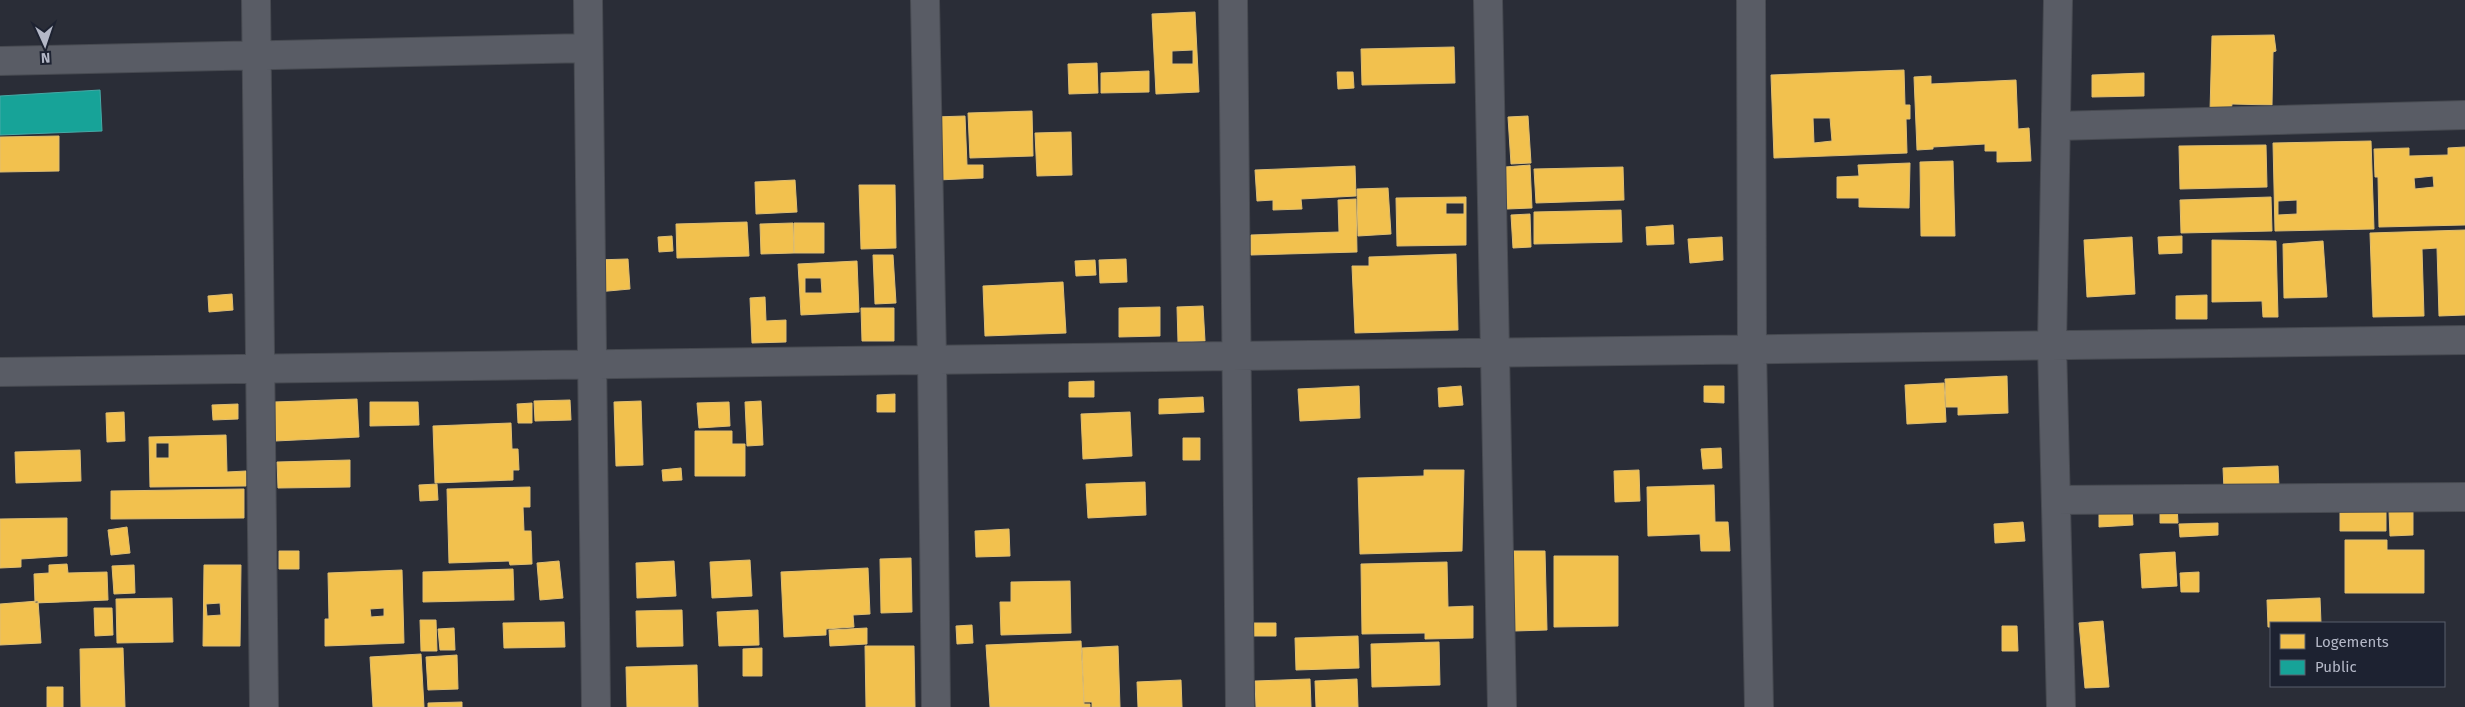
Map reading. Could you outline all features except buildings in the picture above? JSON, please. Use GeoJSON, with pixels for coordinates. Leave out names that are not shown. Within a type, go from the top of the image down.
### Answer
{"type":"FeatureCollection","features":[{"type":"Feature","properties":{"kind":"street"},"geometry":{"type":"LineString","coordinates":[[256,0],[264,707]]}},
{"type":"Feature","properties":{"kind":"street"},"geometry":{"type":"LineString","coordinates":[[588,0],[596,707]]}},
{"type":"Feature","properties":{"kind":"street"},"geometry":{"type":"LineString","coordinates":[[925,0],[936,707]]}},
{"type":"Feature","properties":{"kind":"street"},"geometry":{"type":"LineString","coordinates":[[1234,0],[1240,707]]}},
{"type":"Feature","properties":{"kind":"street"},"geometry":{"type":"LineString","coordinates":[[1488,0],[1502,707]]}},
{"type":"Feature","properties":{"kind":"street"},"geometry":{"type":"LineString","coordinates":[[1751,0],[1752,349],[1759,707]]}},
{"type":"Feature","properties":{"kind":"street"},"geometry":{"type":"LineString","coordinates":[[2058,0],[2052,344],[2061,707]]}},
{"type":"Feature","properties":{"kind":"street"},"geometry":{"type":"LineString","coordinates":[[0,61],[588,48]]}},
{"type":"Feature","properties":{"kind":"street"},"geometry":{"type":"LineString","coordinates":[[2056,126],[2465,115]]}},
{"type":"Feature","properties":{"kind":"street"},"geometry":{"type":"LineString","coordinates":[[0,372],[2465,340]]}},
{"type":"Feature","properties":{"kind":"street"},"geometry":{"type":"LineString","coordinates":[[2056,500],[2465,498]]}}]}
